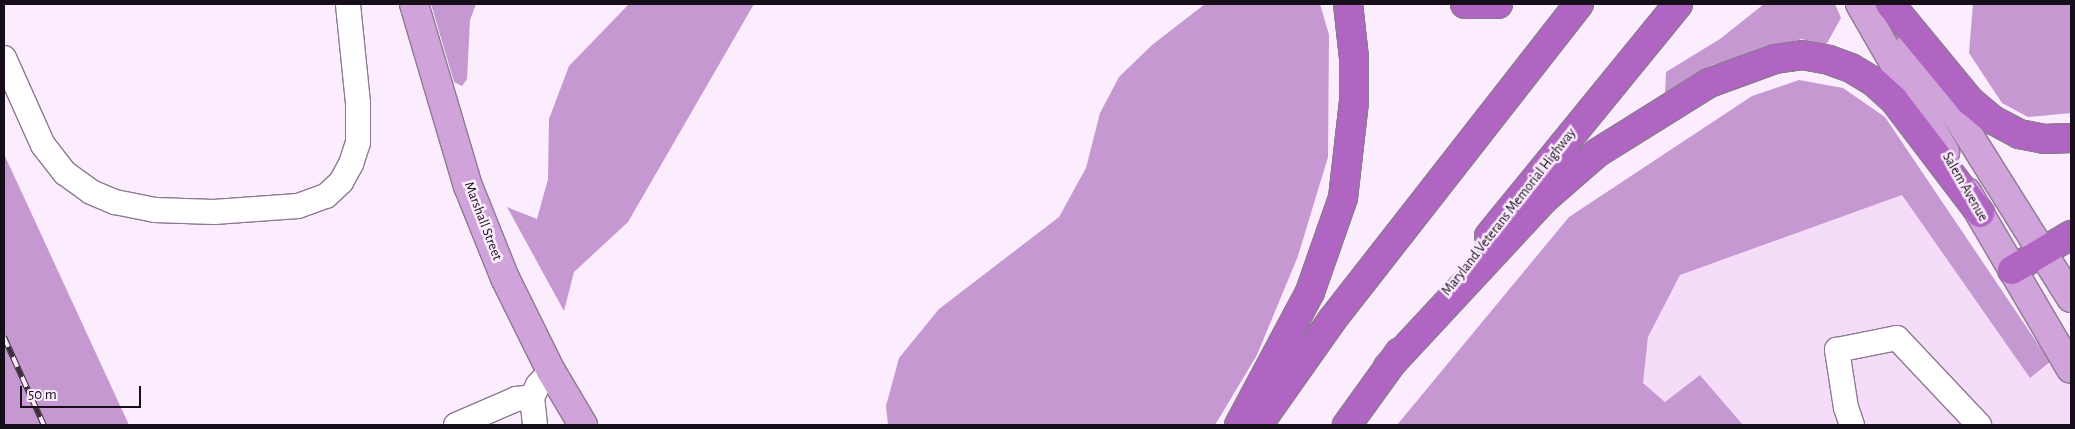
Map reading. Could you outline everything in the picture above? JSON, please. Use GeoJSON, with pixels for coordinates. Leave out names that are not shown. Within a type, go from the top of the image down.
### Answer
{"type":"FeatureCollection","features":[{"type":"Feature","properties":{"kind":"highway"},"geometry":{"type":"LineString","coordinates":[[1239,425],[1310,292],[1343,198],[1354,101],[1354,58],[1348,4]]}},
{"type":"Feature","properties":{"kind":"highway"},"geometry":{"type":"LineString","coordinates":[[1465,4],[1498,4]]}},
{"type":"Feature","properties":{"kind":"highway"},"geometry":{"type":"LineString","coordinates":[[1258,425],[1332,320],[1579,4]]}},
{"type":"Feature","properties":{"kind":"highway","name":"Maryland Veterans Memorial Highway"},"geometry":{"type":"LineString","coordinates":[[1347,425],[1518,197],[1678,4]]}},
{"type":"Feature","properties":{"kind":"highway"},"geometry":{"type":"LineString","coordinates":[[1889,4],[1970,101],[1993,120],[2019,134],[2044,139],[2071,138]]}},
{"type":"Feature","properties":{"kind":"highway"},"geometry":{"type":"LineString","coordinates":[[1388,368],[1543,200],[1598,153],[1709,84],[1775,59],[1802,55],[1828,60],[1851,68],[1872,81],[1894,100],[1980,213]]}},
{"type":"Feature","properties":{"kind":"highway"},"geometry":{"type":"LineString","coordinates":[[2012,270],[2071,235]]}},
{"type":"Feature","properties":{"kind":"main road","name":"Marshall Street"},"geometry":{"type":"LineString","coordinates":[[414,4],[468,186],[505,278],[552,371],[583,425]]}},
{"type":"Feature","properties":{"kind":"main road","name":"Salem Avenue"},"geometry":{"type":"LineString","coordinates":[[1860,4],[2012,270],[2071,369]]}},
{"type":"Feature","properties":{"kind":"main road","name":"Salem Avenue"},"geometry":{"type":"LineString","coordinates":[[1889,4],[2071,298]]}},
{"type":"Feature","properties":{"kind":"lane"},"geometry":{"type":"LineString","coordinates":[[4,58],[43,145],[65,174],[91,192],[115,202],[155,210],[214,212],[298,206],[326,196],[341,182],[352,164],[358,143],[358,103],[348,4]]}},
{"type":"Feature","properties":{"kind":"lane"},"geometry":{"type":"LineString","coordinates":[[1852,425],[1846,408],[1837,350],[1896,338],[1979,425]]}},
{"type":"Feature","properties":{"kind":"lane"},"geometry":{"type":"LineString","coordinates":[[535,425],[532,397],[538,385],[552,371]]}},
{"type":"Feature","properties":{"kind":"lane"},"geometry":{"type":"LineString","coordinates":[[456,425],[516,399],[532,397]]}},
{"type":"Feature","properties":{"kind":"shaded area"},"geometry":{"type":"Polygon","coordinates":[[[431,4],[476,4],[470,20],[467,79],[462,86],[454,82],[431,4]]]}},
{"type":"Feature","properties":{"kind":"shaded area"},"geometry":{"type":"Polygon","coordinates":[[[629,4],[754,4],[628,222],[574,272],[564,311],[507,207],[537,219],[548,179],[549,119],[569,66],[629,4]]]}},
{"type":"Feature","properties":{"kind":"shaded area"},"geometry":{"type":"Polygon","coordinates":[[[1205,4],[1320,4],[1329,35],[1328,157],[1298,256],[1257,355],[1215,425],[888,425],[886,406],[899,358],[939,309],[1059,217],[1086,168],[1100,113],[1119,77],[1152,45],[1205,4]]]}},
{"type":"Feature","properties":{"kind":"shaded area"},"geometry":{"type":"Polygon","coordinates":[[[1764,4],[1835,4],[1841,18],[1826,45],[1801,39],[1772,51],[1712,65],[1665,94],[1666,72],[1720,39],[1764,4]]]}},
{"type":"Feature","properties":{"kind":"shaded area"},"geometry":{"type":"Polygon","coordinates":[[[1973,4],[2071,4],[2071,113],[2028,117],[2002,103],[1969,53],[1973,4]]]}},
{"type":"Feature","properties":{"kind":"shaded area"},"geometry":{"type":"Polygon","coordinates":[[[1799,80],[1843,88],[1885,117],[2050,362],[2030,378],[1902,195],[1680,275],[1648,337],[1643,383],[1665,402],[1700,375],[1743,425],[1397,425],[1569,217],[1752,96],[1799,80]]]}},
{"type":"Feature","properties":{"kind":"shaded area"},"geometry":{"type":"Polygon","coordinates":[[[4,154],[129,425],[4,425],[4,154]]]}},
{"type":"Feature","properties":{"kind":"shaded area"},"geometry":{"type":"Polygon","coordinates":[[[1902,195],[2030,378],[2071,349],[2071,425],[1743,425],[1701,375],[1665,402],[1643,383],[1648,337],[1680,275],[1902,195]]]}},
{"type":"Feature","properties":{"kind":"railway"},"geometry":{"type":"LineString","coordinates":[[4,337],[44,425]]}}]}
